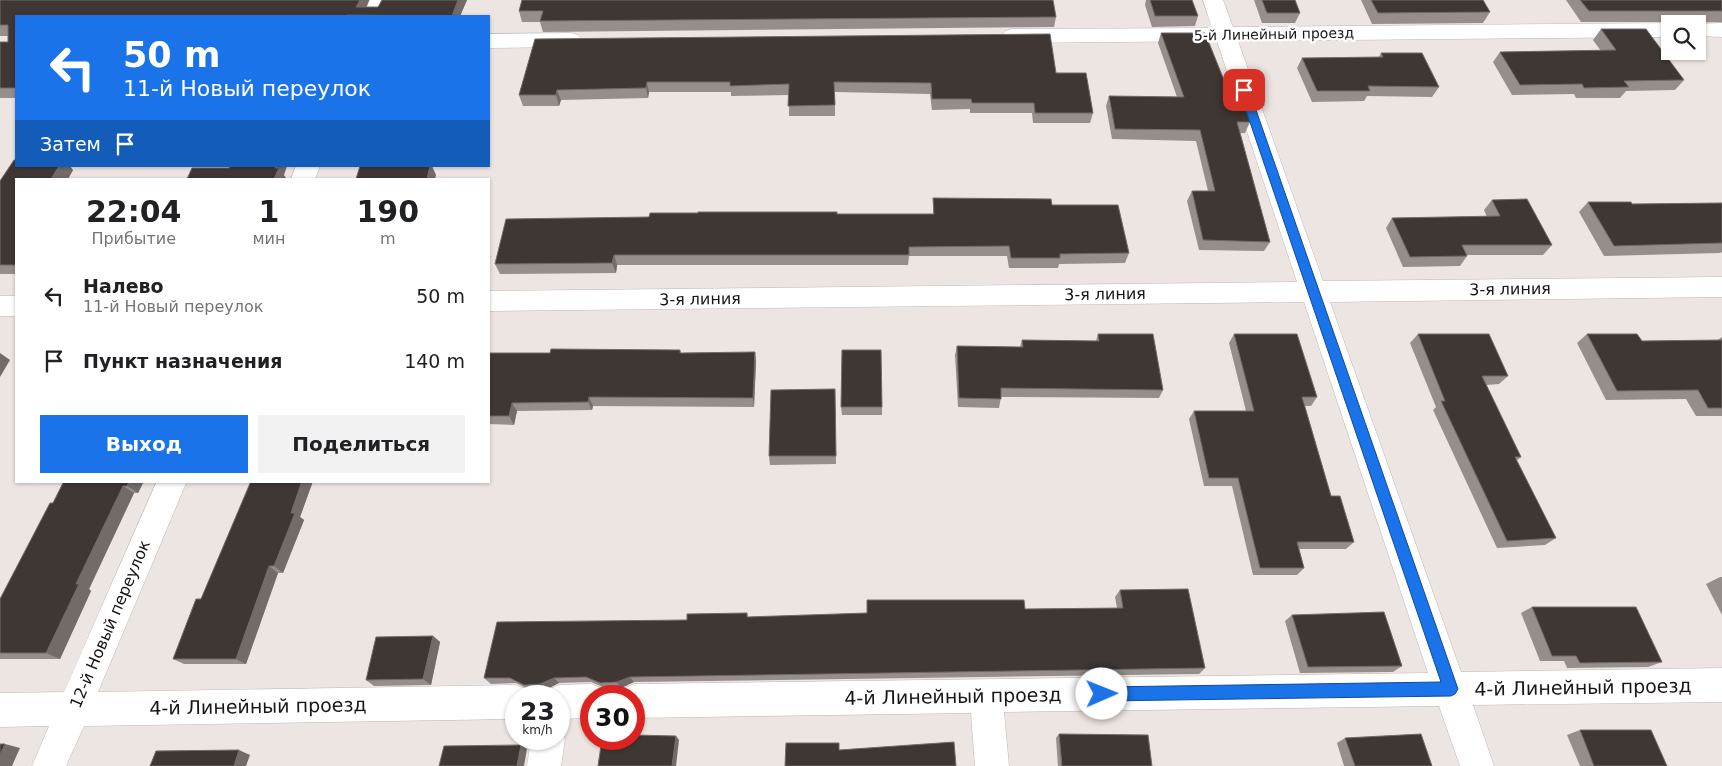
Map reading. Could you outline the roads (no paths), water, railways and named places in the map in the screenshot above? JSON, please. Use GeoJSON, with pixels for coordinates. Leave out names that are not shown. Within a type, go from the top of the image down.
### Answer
{"type":"FeatureCollection","features":[{"type":"Feature","properties":{"kind":"street"},"geometry":{"type":"LineString","coordinates":[[373,15],[380,0]]}},
{"type":"Feature","properties":{"kind":"street"},"geometry":{"type":"LineString","coordinates":[[1213,0],[1477,766]]}},
{"type":"Feature","properties":{"kind":"street","name":"5-й Линейный проезд"},"geometry":{"type":"LineString","coordinates":[[996,36],[1661,30]]}},
{"type":"Feature","properties":{"kind":"street"},"geometry":{"type":"LineString","coordinates":[[1706,30],[1722,30]]}},
{"type":"Feature","properties":{"kind":"street"},"geometry":{"type":"LineString","coordinates":[[490,41],[588,40]]}},
{"type":"Feature","properties":{"kind":"street","name":"3-я линия"},"geometry":{"type":"LineString","coordinates":[[490,302],[1722,287]]}},
{"type":"Feature","properties":{"kind":"street"},"geometry":{"type":"LineString","coordinates":[[0,306],[15,306]]}},
{"type":"Feature","properties":{"kind":"street","name":"12-й Новый переулок"},"geometry":{"type":"LineString","coordinates":[[49,766],[171,483]]}},
{"type":"Feature","properties":{"kind":"street","name":"4-й Линейный проезд"},"geometry":{"type":"LineString","coordinates":[[645,701],[1722,685]]}},
{"type":"Feature","properties":{"kind":"street"},"geometry":{"type":"LineString","coordinates":[[986,696],[992,766]]}},
{"type":"Feature","properties":{"kind":"street","name":"4-й Линейный проезд"},"geometry":{"type":"LineString","coordinates":[[0,710],[505,702]]}},
{"type":"Feature","properties":{"kind":"street"},"geometry":{"type":"LineString","coordinates":[[544,766],[546,750]]}}]}
